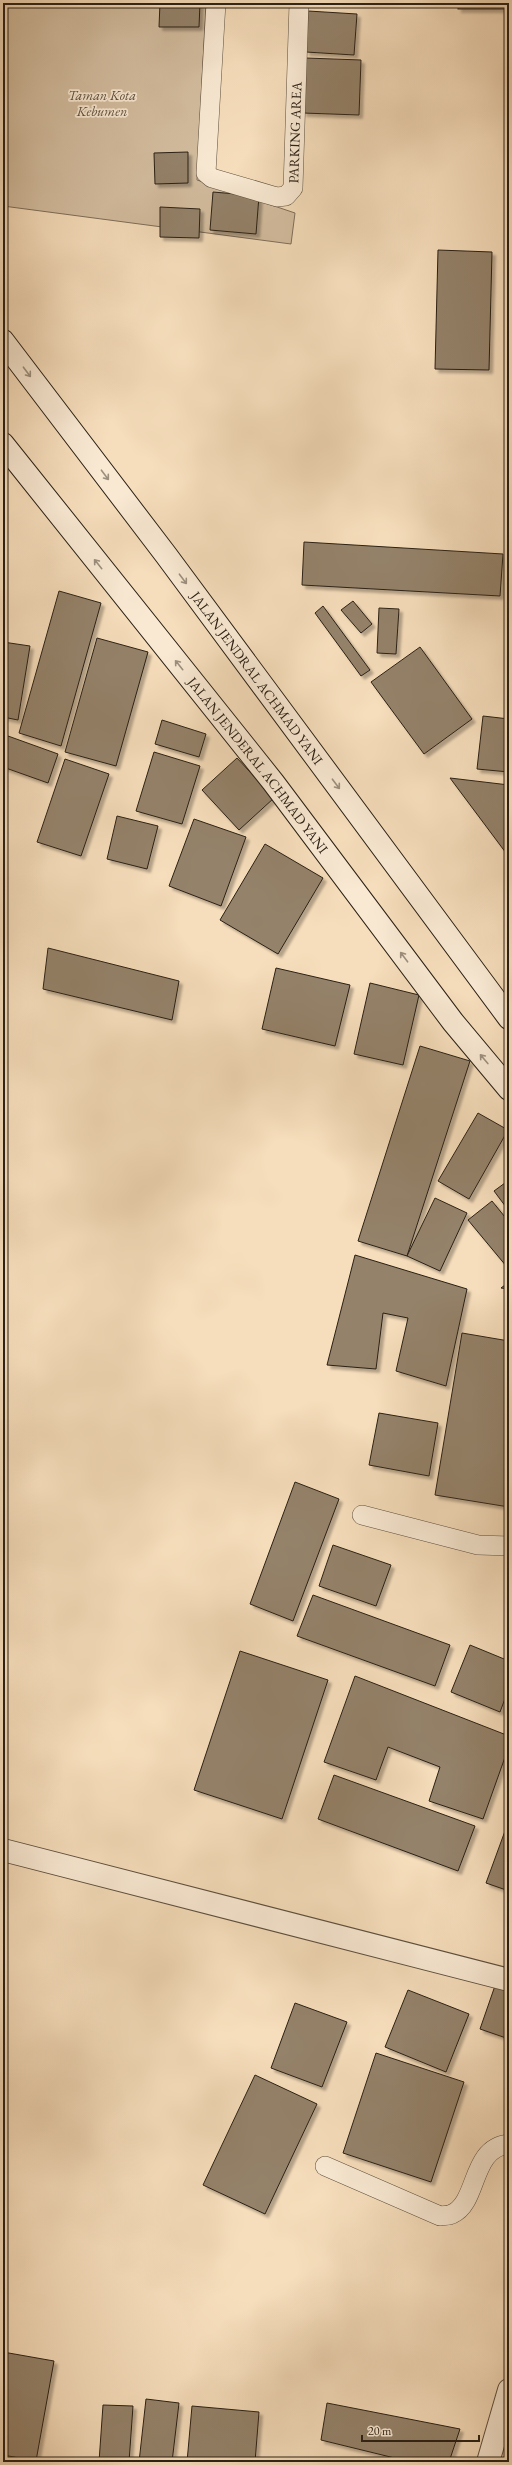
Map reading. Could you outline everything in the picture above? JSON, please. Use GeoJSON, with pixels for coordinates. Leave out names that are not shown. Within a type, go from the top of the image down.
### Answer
{"type":"FeatureCollection","features":[{"type":"Feature","properties":{"kind":"main road","name":"JALAN JENDRAL ACHMAD YANI"},"geometry":{"type":"LineString","coordinates":[[3,340],[170,561],[509,1018]]}},
{"type":"Feature","properties":{"kind":"main road","name":"JALAN JENDERAL ACHMAD YANI"},"geometry":{"type":"LineString","coordinates":[[3,444],[272,782],[453,1022],[509,1089]]}},
{"type":"Feature","properties":{"kind":"main road"},"geometry":{"type":"LineString","coordinates":[[3,1850],[509,1980]]}},
{"type":"Feature","properties":{"kind":"main road"},"geometry":{"type":"LineString","coordinates":[[488,2462],[509,2390]]}},
{"type":"Feature","properties":{"kind":"lane","name":"PARKING AREA"},"geometry":{"type":"LineString","coordinates":[[216,3],[206,173],[212,178],[277,197],[286,196],[293,188],[299,3]]}},
{"type":"Feature","properties":{"kind":"lane"},"geometry":{"type":"LineString","coordinates":[[362,1515],[478,1545],[509,1546]]}},
{"type":"Feature","properties":{"kind":"lane"},"geometry":{"type":"LineString","coordinates":[[325,2166],[440,2216],[452,2214],[463,2205],[486,2156],[501,2145],[509,2144]]}},
{"type":"Feature","properties":{"kind":"green space","name":"Taman Kota Kebumen"},"geometry":{"type":"Polygon","coordinates":[[[3,3],[206,3],[197,180],[295,213],[291,244],[3,206],[3,3]]]}},
{"type":"Feature","properties":{"kind":"building"},"geometry":{"type":"Polygon","coordinates":[[[160,3],[200,3],[199,27],[159,27],[160,3]]]}},
{"type":"Feature","properties":{"kind":"building"},"geometry":{"type":"Polygon","coordinates":[[[458,3],[505,3],[505,9],[458,9],[458,3]]]}},
{"type":"Feature","properties":{"kind":"building"},"geometry":{"type":"Polygon","coordinates":[[[308,11],[357,14],[354,55],[306,52],[308,11]]]}},
{"type":"Feature","properties":{"kind":"building"},"geometry":{"type":"Polygon","coordinates":[[[306,58],[361,60],[359,115],[303,113],[306,58]]]}},
{"type":"Feature","properties":{"kind":"building"},"geometry":{"type":"Polygon","coordinates":[[[188,152],[188,183],[155,184],[154,153],[188,152]]]}},
{"type":"Feature","properties":{"kind":"building"},"geometry":{"type":"Polygon","coordinates":[[[213,192],[259,196],[256,234],[210,230],[213,192]]]}},
{"type":"Feature","properties":{"kind":"building"},"geometry":{"type":"Polygon","coordinates":[[[160,207],[200,209],[199,238],[160,237],[160,207]]]}},
{"type":"Feature","properties":{"kind":"building"},"geometry":{"type":"Polygon","coordinates":[[[438,250],[492,252],[489,370],[435,369],[438,250]]]}},
{"type":"Feature","properties":{"kind":"building"},"geometry":{"type":"Polygon","coordinates":[[[304,542],[503,554],[500,596],[302,585],[304,542]]]}},
{"type":"Feature","properties":{"kind":"building"},"geometry":{"type":"Polygon","coordinates":[[[59,591],[101,603],[61,746],[19,733],[59,591]]]}},
{"type":"Feature","properties":{"kind":"building"},"geometry":{"type":"Polygon","coordinates":[[[353,601],[372,624],[361,633],[341,610],[353,601]]]}},
{"type":"Feature","properties":{"kind":"building"},"geometry":{"type":"Polygon","coordinates":[[[323,606],[370,670],[361,676],[315,613],[323,606]]]}},
{"type":"Feature","properties":{"kind":"building"},"geometry":{"type":"Polygon","coordinates":[[[379,608],[399,609],[396,654],[377,653],[379,608]]]}},
{"type":"Feature","properties":{"kind":"building"},"geometry":{"type":"Polygon","coordinates":[[[97,638],[148,652],[116,766],[65,752],[97,638]]]}},
{"type":"Feature","properties":{"kind":"building"},"geometry":{"type":"Polygon","coordinates":[[[3,642],[30,646],[18,720],[3,717],[3,642]]]}},
{"type":"Feature","properties":{"kind":"building"},"geometry":{"type":"Polygon","coordinates":[[[420,647],[472,719],[424,754],[371,682],[420,647]]]}},
{"type":"Feature","properties":{"kind":"building"},"geometry":{"type":"Polygon","coordinates":[[[483,716],[509,719],[509,772],[477,769],[483,716]]]}},
{"type":"Feature","properties":{"kind":"building"},"geometry":{"type":"Polygon","coordinates":[[[162,720],[206,734],[199,757],[155,744],[162,720]]]}},
{"type":"Feature","properties":{"kind":"building"},"geometry":{"type":"Polygon","coordinates":[[[8,736],[58,754],[48,783],[3,767],[3,749],[8,736]]]}},
{"type":"Feature","properties":{"kind":"building"},"geometry":{"type":"Polygon","coordinates":[[[154,752],[200,766],[182,824],[136,811],[154,752]]]}},
{"type":"Feature","properties":{"kind":"building"},"geometry":{"type":"Polygon","coordinates":[[[237,758],[274,798],[239,830],[202,790],[237,758]]]}},
{"type":"Feature","properties":{"kind":"building"},"geometry":{"type":"Polygon","coordinates":[[[65,759],[109,774],[81,856],[37,842],[65,759]]]}},
{"type":"Feature","properties":{"kind":"building"},"geometry":{"type":"Polygon","coordinates":[[[450,778],[509,785],[509,857],[450,778]]]}},
{"type":"Feature","properties":{"kind":"building"},"geometry":{"type":"Polygon","coordinates":[[[117,816],[158,826],[147,869],[107,859],[117,816]]]}},
{"type":"Feature","properties":{"kind":"building"},"geometry":{"type":"Polygon","coordinates":[[[194,819],[246,837],[221,906],[169,886],[194,819]]]}},
{"type":"Feature","properties":{"kind":"building"},"geometry":{"type":"Polygon","coordinates":[[[265,844],[323,878],[278,954],[220,920],[265,844]]]}},
{"type":"Feature","properties":{"kind":"building"},"geometry":{"type":"Polygon","coordinates":[[[48,948],[179,981],[172,1020],[43,989],[48,948]]]}},
{"type":"Feature","properties":{"kind":"building"},"geometry":{"type":"Polygon","coordinates":[[[276,968],[350,985],[335,1046],[262,1029],[276,968]]]}},
{"type":"Feature","properties":{"kind":"building"},"geometry":{"type":"Polygon","coordinates":[[[370,983],[419,995],[403,1065],[354,1054],[370,983]]]}},
{"type":"Feature","properties":{"kind":"building"},"geometry":{"type":"Polygon","coordinates":[[[420,1046],[470,1061],[407,1256],[358,1241],[420,1046]]]}},
{"type":"Feature","properties":{"kind":"building"},"geometry":{"type":"Polygon","coordinates":[[[478,1113],[508,1130],[469,1199],[438,1181],[478,1113]]]}},
{"type":"Feature","properties":{"kind":"building"},"geometry":{"type":"Polygon","coordinates":[[[509,1180],[509,1211],[494,1191],[509,1180]]]}},
{"type":"Feature","properties":{"kind":"building"},"geometry":{"type":"Polygon","coordinates":[[[435,1198],[467,1213],[440,1271],[407,1256],[435,1198]]]}},
{"type":"Feature","properties":{"kind":"building"},"geometry":{"type":"Polygon","coordinates":[[[492,1201],[509,1222],[509,1266],[507,1267],[468,1220],[492,1201]]]}},
{"type":"Feature","properties":{"kind":"building"},"geometry":{"type":"Polygon","coordinates":[[[355,1255],[467,1289],[446,1386],[396,1371],[408,1318],[383,1313],[376,1369],[327,1365],[355,1255]]]}},
{"type":"Feature","properties":{"kind":"building"},"geometry":{"type":"Polygon","coordinates":[[[509,1282],[509,1289],[501,1288],[509,1282]]]}},
{"type":"Feature","properties":{"kind":"building"},"geometry":{"type":"Polygon","coordinates":[[[462,1333],[509,1341],[509,1507],[435,1495],[462,1333]]]}},
{"type":"Feature","properties":{"kind":"building"},"geometry":{"type":"Polygon","coordinates":[[[379,1413],[438,1423],[429,1476],[369,1465],[379,1413]]]}},
{"type":"Feature","properties":{"kind":"building"},"geometry":{"type":"Polygon","coordinates":[[[295,1482],[339,1499],[293,1621],[250,1604],[295,1482]]]}},
{"type":"Feature","properties":{"kind":"building"},"geometry":{"type":"Polygon","coordinates":[[[333,1545],[391,1565],[376,1606],[319,1586],[333,1545]]]}},
{"type":"Feature","properties":{"kind":"building"},"geometry":{"type":"Polygon","coordinates":[[[313,1595],[450,1645],[435,1686],[297,1636],[313,1595]]]}},
{"type":"Feature","properties":{"kind":"building"},"geometry":{"type":"Polygon","coordinates":[[[470,1645],[509,1661],[509,1688],[500,1712],[451,1692],[470,1645]]]}},
{"type":"Feature","properties":{"kind":"building"},"geometry":{"type":"Polygon","coordinates":[[[240,1651],[328,1680],[282,1819],[194,1790],[240,1651]]]}},
{"type":"Feature","properties":{"kind":"building"},"geometry":{"type":"Polygon","coordinates":[[[355,1676],[509,1736],[509,1746],[483,1819],[429,1801],[440,1767],[388,1747],[376,1780],[324,1762],[355,1676]]]}},
{"type":"Feature","properties":{"kind":"building"},"geometry":{"type":"Polygon","coordinates":[[[334,1775],[475,1826],[458,1871],[318,1819],[334,1775]]]}},
{"type":"Feature","properties":{"kind":"building"},"geometry":{"type":"Polygon","coordinates":[[[509,1820],[509,1891],[486,1883],[509,1820]]]}},
{"type":"Feature","properties":{"kind":"building"},"geometry":{"type":"Polygon","coordinates":[[[497,1980],[509,1984],[509,2039],[480,2029],[497,1980]]]}},
{"type":"Feature","properties":{"kind":"building"},"geometry":{"type":"Polygon","coordinates":[[[408,1990],[469,2014],[446,2072],[385,2047],[408,1990]]]}},
{"type":"Feature","properties":{"kind":"building"},"geometry":{"type":"Polygon","coordinates":[[[295,2003],[347,2022],[322,2087],[271,2068],[295,2003]]]}},
{"type":"Feature","properties":{"kind":"building"},"geometry":{"type":"Polygon","coordinates":[[[376,2053],[464,2082],[431,2182],[343,2153],[376,2053]]]}},
{"type":"Feature","properties":{"kind":"building"},"geometry":{"type":"Polygon","coordinates":[[[255,2075],[317,2104],[265,2214],[203,2185],[255,2075]]]}},
{"type":"Feature","properties":{"kind":"building"},"geometry":{"type":"Polygon","coordinates":[[[3,2352],[54,2361],[36,2461],[3,2455],[3,2352]]]}},
{"type":"Feature","properties":{"kind":"building"},"geometry":{"type":"Polygon","coordinates":[[[146,2399],[179,2403],[172,2462],[139,2462],[146,2399]]]}},
{"type":"Feature","properties":{"kind":"building"},"geometry":{"type":"Polygon","coordinates":[[[327,2403],[460,2429],[449,2462],[411,2462],[321,2440],[327,2403]]]}},
{"type":"Feature","properties":{"kind":"building"},"geometry":{"type":"Polygon","coordinates":[[[103,2405],[133,2406],[129,2462],[99,2462],[103,2405]]]}},
{"type":"Feature","properties":{"kind":"building"},"geometry":{"type":"Polygon","coordinates":[[[192,2406],[259,2412],[255,2462],[187,2462],[192,2406]]]}}]}
